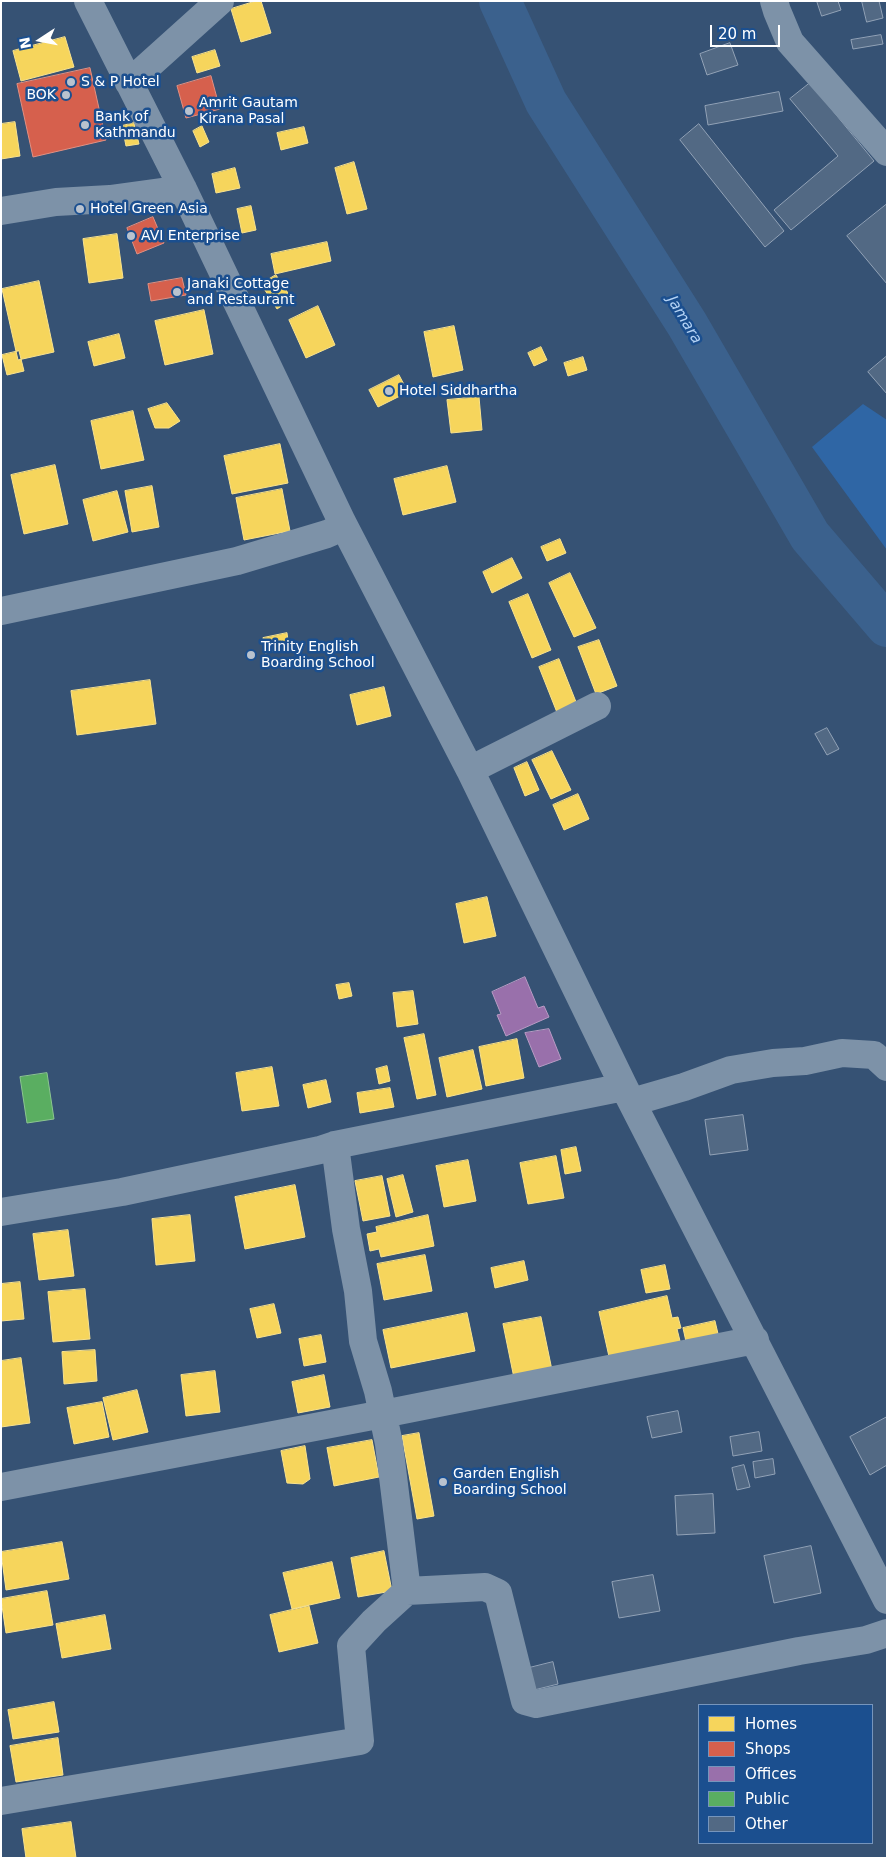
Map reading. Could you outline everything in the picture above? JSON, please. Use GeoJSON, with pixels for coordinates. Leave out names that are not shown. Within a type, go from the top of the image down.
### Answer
{"type":"FeatureCollection","features":[{"type":"Feature","properties":{"kind":"street"},"geometry":{"type":"LineString","coordinates":[[88,1],[183,189],[342,522],[470,770],[628,1095],[887,1600]]}},
{"type":"Feature","properties":{"kind":"street"},"geometry":{"type":"LineString","coordinates":[[129,83],[220,1]]}},
{"type":"Feature","properties":{"kind":"street"},"geometry":{"type":"LineString","coordinates":[[774,1],[790,42],[887,152]]}},
{"type":"Feature","properties":{"kind":"street"},"geometry":{"type":"LineString","coordinates":[[1,211],[56,202],[110,199],[183,189]]}},
{"type":"Feature","properties":{"kind":"street"},"geometry":{"type":"LineString","coordinates":[[1,610],[237,561],[327,534],[336,530],[342,522]]}},
{"type":"Feature","properties":{"kind":"street"},"geometry":{"type":"LineString","coordinates":[[470,770],[597,706]]}},
{"type":"Feature","properties":{"kind":"street"},"geometry":{"type":"LineString","coordinates":[[1,1212],[122,1192],[320,1150],[335,1145],[684,1087],[731,1070],[773,1063],[805,1061],[842,1053],[874,1055],[887,1067]]}},
{"type":"Feature","properties":{"kind":"street"},"geometry":{"type":"LineString","coordinates":[[335,1145],[346,1229],[358,1291],[363,1340],[389,1444],[407,1591]]}},
{"type":"Feature","properties":{"kind":"street"},"geometry":{"type":"LineString","coordinates":[[1,1487],[755,1340]]}},
{"type":"Feature","properties":{"kind":"street"},"geometry":{"type":"LineString","coordinates":[[1,1801],[360,1741],[351,1646],[374,1621],[407,1591],[485,1587],[498,1593],[525,1701],[536,1704],[693,1672],[866,1640],[887,1633]]}},
{"type":"Feature","properties":{"kind":"shaded area"},"geometry":{"type":"Polygon","coordinates":[[[863,404],[887,420],[887,550],[812,447],[863,404]]]}},
{"type":"Feature","properties":{"kind":"building: Homes"},"geometry":{"type":"Polygon","coordinates":[[[261,1],[271,33],[241,42],[231,9],[261,1]]]}},
{"type":"Feature","properties":{"kind":"building: Homes"},"geometry":{"type":"Polygon","coordinates":[[[65,37],[74,67],[21,81],[13,51],[65,37]]]}},
{"type":"Feature","properties":{"kind":"building: Homes"},"geometry":{"type":"Polygon","coordinates":[[[215,50],[220,66],[197,73],[192,57],[215,50]]]}},
{"type":"Feature","properties":{"kind":"building: Homes"},"geometry":{"type":"Polygon","coordinates":[[[15,122],[20,156],[1,159],[1,124],[15,122]]]}},
{"type":"Feature","properties":{"kind":"building: Homes"},"geometry":{"type":"Polygon","coordinates":[[[134,123],[139,144],[126,146],[122,126],[134,123]]]}},
{"type":"Feature","properties":{"kind":"building: Homes"},"geometry":{"type":"Polygon","coordinates":[[[202,126],[209,142],[200,147],[193,131],[202,126]]]}},
{"type":"Feature","properties":{"kind":"building: Homes"},"geometry":{"type":"Polygon","coordinates":[[[304,127],[308,143],[281,150],[277,133],[304,127]]]}},
{"type":"Feature","properties":{"kind":"building: Homes"},"geometry":{"type":"Polygon","coordinates":[[[354,162],[367,209],[347,214],[335,168],[354,162]]]}},
{"type":"Feature","properties":{"kind":"building: Homes"},"geometry":{"type":"Polygon","coordinates":[[[235,168],[240,188],[216,193],[212,174],[235,168]]]}},
{"type":"Feature","properties":{"kind":"building: Homes"},"geometry":{"type":"Polygon","coordinates":[[[251,206],[256,230],[242,233],[237,209],[251,206]]]}},
{"type":"Feature","properties":{"kind":"building: Homes"},"geometry":{"type":"Polygon","coordinates":[[[117,234],[123,278],[89,283],[83,239],[117,234]]]}},
{"type":"Feature","properties":{"kind":"building: Homes"},"geometry":{"type":"Polygon","coordinates":[[[327,242],[331,261],[275,274],[271,254],[327,242]]]}},
{"type":"Feature","properties":{"kind":"building: Homes"},"geometry":{"type":"Polygon","coordinates":[[[276,275],[292,299],[277,309],[261,284],[276,275]]]}},
{"type":"Feature","properties":{"kind":"building: Homes"},"geometry":{"type":"Polygon","coordinates":[[[39,281],[54,352],[18,360],[2,289],[39,281]]]}},
{"type":"Feature","properties":{"kind":"building: Homes"},"geometry":{"type":"Polygon","coordinates":[[[318,306],[335,345],[306,358],[289,320],[318,306]]]}},
{"type":"Feature","properties":{"kind":"building: Homes"},"geometry":{"type":"Polygon","coordinates":[[[204,310],[213,354],[165,365],[155,321],[204,310]]]}},
{"type":"Feature","properties":{"kind":"building: Homes"},"geometry":{"type":"Polygon","coordinates":[[[454,326],[463,370],[433,377],[424,332],[454,326]]]}},
{"type":"Feature","properties":{"kind":"building: Homes"},"geometry":{"type":"Polygon","coordinates":[[[119,334],[125,358],[94,366],[88,342],[119,334]]]}},
{"type":"Feature","properties":{"kind":"building: Homes"},"geometry":{"type":"Polygon","coordinates":[[[541,347],[547,360],[534,366],[528,353],[541,347]]]}},
{"type":"Feature","properties":{"kind":"building: Homes"},"geometry":{"type":"Polygon","coordinates":[[[19,351],[24,371],[7,375],[2,355],[19,351]]]}},
{"type":"Feature","properties":{"kind":"building: Homes"},"geometry":{"type":"Polygon","coordinates":[[[583,357],[587,370],[568,376],[564,363],[583,357]]]}},
{"type":"Feature","properties":{"kind":"building: Homes","name":"Hotel Siddhartha"},"geometry":{"type":"Polygon","coordinates":[[[399,375],[408,392],[378,407],[369,390],[399,375]]]}},
{"type":"Feature","properties":{"kind":"building: Homes"},"geometry":{"type":"Polygon","coordinates":[[[479,397],[482,430],[451,433],[447,400],[479,397]]]}},
{"type":"Feature","properties":{"kind":"building: Homes"},"geometry":{"type":"Polygon","coordinates":[[[167,403],[180,421],[169,428],[155,428],[148,409],[167,403]]]}},
{"type":"Feature","properties":{"kind":"building: Homes"},"geometry":{"type":"Polygon","coordinates":[[[133,411],[144,460],[101,469],[91,421],[133,411]]]}},
{"type":"Feature","properties":{"kind":"building: Homes"},"geometry":{"type":"Polygon","coordinates":[[[280,444],[288,483],[232,494],[224,456],[280,444]]]}},
{"type":"Feature","properties":{"kind":"building: Homes"},"geometry":{"type":"Polygon","coordinates":[[[55,465],[68,524],[24,534],[11,475],[55,465]]]}},
{"type":"Feature","properties":{"kind":"building: Homes"},"geometry":{"type":"Polygon","coordinates":[[[447,466],[456,502],[403,515],[394,479],[447,466]]]}},
{"type":"Feature","properties":{"kind":"building: Homes"},"geometry":{"type":"Polygon","coordinates":[[[152,486],[159,527],[132,532],[125,491],[152,486]]]}},
{"type":"Feature","properties":{"kind":"building: Homes"},"geometry":{"type":"Polygon","coordinates":[[[282,489],[290,531],[244,540],[236,498],[282,489]]]}},
{"type":"Feature","properties":{"kind":"building: Homes"},"geometry":{"type":"Polygon","coordinates":[[[117,491],[128,532],[93,541],[83,500],[117,491]]]}},
{"type":"Feature","properties":{"kind":"building: Homes"},"geometry":{"type":"Polygon","coordinates":[[[560,539],[566,553],[547,561],[541,547],[560,539]]]}},
{"type":"Feature","properties":{"kind":"building: Homes"},"geometry":{"type":"Polygon","coordinates":[[[512,558],[522,578],[492,593],[483,572],[512,558]]]}},
{"type":"Feature","properties":{"kind":"building: Homes"},"geometry":{"type":"Polygon","coordinates":[[[570,573],[596,628],[574,637],[549,583],[570,573]]]}},
{"type":"Feature","properties":{"kind":"building: Homes"},"geometry":{"type":"Polygon","coordinates":[[[528,594],[551,650],[532,658],[509,602],[528,594]]]}},
{"type":"Feature","properties":{"kind":"building: Homes"},"geometry":{"type":"Polygon","coordinates":[[[287,633],[289,648],[265,653],[263,638],[287,633]]]}},
{"type":"Feature","properties":{"kind":"building: Homes"},"geometry":{"type":"Polygon","coordinates":[[[599,640],[617,686],[596,694],[578,647],[599,640]]]}},
{"type":"Feature","properties":{"kind":"building: Homes"},"geometry":{"type":"Polygon","coordinates":[[[559,659],[578,707],[558,715],[539,667],[559,659]]]}},
{"type":"Feature","properties":{"kind":"building: Homes"},"geometry":{"type":"Polygon","coordinates":[[[150,680],[156,724],[77,735],[71,691],[150,680]]]}},
{"type":"Feature","properties":{"kind":"building: Homes"},"geometry":{"type":"Polygon","coordinates":[[[384,687],[391,716],[357,725],[350,695],[384,687]]]}},
{"type":"Feature","properties":{"kind":"building: Homes"},"geometry":{"type":"Polygon","coordinates":[[[552,751],[571,790],[551,799],[532,760],[552,751]]]}},
{"type":"Feature","properties":{"kind":"building: Homes"},"geometry":{"type":"Polygon","coordinates":[[[527,762],[539,790],[525,796],[514,768],[527,762]]]}},
{"type":"Feature","properties":{"kind":"building: Homes"},"geometry":{"type":"Polygon","coordinates":[[[578,794],[589,819],[564,830],[553,805],[578,794]]]}},
{"type":"Feature","properties":{"kind":"building: Homes"},"geometry":{"type":"Polygon","coordinates":[[[487,897],[496,936],[464,943],[456,904],[487,897]]]}},
{"type":"Feature","properties":{"kind":"building: Homes"},"geometry":{"type":"Polygon","coordinates":[[[349,983],[352,996],[339,999],[336,985],[349,983]]]}},
{"type":"Feature","properties":{"kind":"building: Homes"},"geometry":{"type":"Polygon","coordinates":[[[413,991],[418,1024],[397,1027],[393,993],[413,991]]]}},
{"type":"Feature","properties":{"kind":"building: Homes"},"geometry":{"type":"Polygon","coordinates":[[[424,1034],[436,1095],[417,1099],[404,1038],[424,1034]]]}},
{"type":"Feature","properties":{"kind":"building: Homes"},"geometry":{"type":"Polygon","coordinates":[[[517,1039],[524,1078],[486,1086],[479,1047],[517,1039]]]}},
{"type":"Feature","properties":{"kind":"building: Homes"},"geometry":{"type":"Polygon","coordinates":[[[473,1050],[482,1089],[447,1097],[439,1058],[473,1050]]]}},
{"type":"Feature","properties":{"kind":"building: Homes"},"geometry":{"type":"Polygon","coordinates":[[[387,1066],[390,1081],[379,1084],[376,1069],[387,1066]]]}},
{"type":"Feature","properties":{"kind":"building: Homes"},"geometry":{"type":"Polygon","coordinates":[[[272,1067],[279,1106],[242,1111],[236,1073],[272,1067]]]}},
{"type":"Feature","properties":{"kind":"building: Homes"},"geometry":{"type":"Polygon","coordinates":[[[326,1080],[331,1102],[308,1108],[303,1085],[326,1080]]]}},
{"type":"Feature","properties":{"kind":"building: Homes"},"geometry":{"type":"Polygon","coordinates":[[[390,1088],[394,1107],[360,1113],[357,1093],[390,1088]]]}},
{"type":"Feature","properties":{"kind":"building: Homes"},"geometry":{"type":"Polygon","coordinates":[[[576,1147],[581,1171],[565,1174],[561,1150],[576,1147]]]}},
{"type":"Feature","properties":{"kind":"building: Homes"},"geometry":{"type":"Polygon","coordinates":[[[556,1156],[564,1198],[528,1204],[520,1163],[556,1156]]]}},
{"type":"Feature","properties":{"kind":"building: Homes"},"geometry":{"type":"Polygon","coordinates":[[[468,1160],[476,1201],[444,1207],[436,1166],[468,1160]]]}},
{"type":"Feature","properties":{"kind":"building: Homes"},"geometry":{"type":"Polygon","coordinates":[[[403,1175],[413,1212],[396,1217],[387,1179],[403,1175]]]}},
{"type":"Feature","properties":{"kind":"building: Homes"},"geometry":{"type":"Polygon","coordinates":[[[382,1176],[390,1216],[363,1221],[355,1181],[382,1176]]]}},
{"type":"Feature","properties":{"kind":"building: Homes"},"geometry":{"type":"Polygon","coordinates":[[[295,1185],[305,1237],[245,1249],[235,1197],[295,1185]]]}},
{"type":"Feature","properties":{"kind":"building: Homes"},"geometry":{"type":"Polygon","coordinates":[[[190,1215],[195,1261],[156,1265],[152,1219],[190,1215]]]}},
{"type":"Feature","properties":{"kind":"building: Homes"},"geometry":{"type":"Polygon","coordinates":[[[428,1215],[434,1246],[381,1257],[379,1249],[370,1251],[367,1234],[377,1232],[376,1227],[428,1215]]]}},
{"type":"Feature","properties":{"kind":"building: Homes"},"geometry":{"type":"Polygon","coordinates":[[[68,1230],[74,1276],[39,1280],[33,1234],[68,1230]]]}},
{"type":"Feature","properties":{"kind":"building: Homes"},"geometry":{"type":"Polygon","coordinates":[[[425,1255],[432,1291],[384,1300],[377,1264],[425,1255]]]}},
{"type":"Feature","properties":{"kind":"building: Homes"},"geometry":{"type":"Polygon","coordinates":[[[524,1261],[528,1280],[495,1288],[491,1268],[524,1261]]]}},
{"type":"Feature","properties":{"kind":"building: Homes"},"geometry":{"type":"Polygon","coordinates":[[[665,1265],[670,1289],[646,1293],[641,1270],[665,1265]]]}},
{"type":"Feature","properties":{"kind":"building: Homes"},"geometry":{"type":"Polygon","coordinates":[[[20,1282],[24,1319],[1,1321],[1,1284],[20,1282]]]}},
{"type":"Feature","properties":{"kind":"building: Homes"},"geometry":{"type":"Polygon","coordinates":[[[85,1289],[90,1339],[53,1342],[48,1292],[85,1289]]]}},
{"type":"Feature","properties":{"kind":"building: Homes"},"geometry":{"type":"Polygon","coordinates":[[[667,1296],[672,1318],[678,1317],[681,1328],[677,1329],[681,1345],[610,1361],[599,1312],[667,1296]]]}},
{"type":"Feature","properties":{"kind":"building: Homes"},"geometry":{"type":"Polygon","coordinates":[[[274,1304],[281,1333],[257,1338],[250,1309],[274,1304]]]}},
{"type":"Feature","properties":{"kind":"building: Homes"},"geometry":{"type":"Polygon","coordinates":[[[467,1313],[475,1351],[391,1368],[383,1330],[467,1313]]]}},
{"type":"Feature","properties":{"kind":"building: Homes"},"geometry":{"type":"Polygon","coordinates":[[[541,1317],[553,1375],[515,1383],[503,1324],[541,1317]]]}},
{"type":"Feature","properties":{"kind":"building: Homes"},"geometry":{"type":"Polygon","coordinates":[[[715,1321],[719,1338],[687,1346],[683,1328],[715,1321]]]}},
{"type":"Feature","properties":{"kind":"building: Homes"},"geometry":{"type":"Polygon","coordinates":[[[321,1335],[326,1362],[304,1366],[299,1339],[321,1335]]]}},
{"type":"Feature","properties":{"kind":"building: Homes"},"geometry":{"type":"Polygon","coordinates":[[[95,1350],[97,1381],[64,1384],[62,1352],[95,1350]]]}},
{"type":"Feature","properties":{"kind":"building: Homes"},"geometry":{"type":"Polygon","coordinates":[[[21,1358],[30,1423],[1,1427],[1,1361],[21,1358]]]}},
{"type":"Feature","properties":{"kind":"building: Homes"},"geometry":{"type":"Polygon","coordinates":[[[215,1371],[220,1412],[186,1416],[181,1375],[215,1371]]]}},
{"type":"Feature","properties":{"kind":"building: Homes"},"geometry":{"type":"Polygon","coordinates":[[[324,1375],[330,1407],[298,1413],[292,1382],[324,1375]]]}},
{"type":"Feature","properties":{"kind":"building: Homes"},"geometry":{"type":"Polygon","coordinates":[[[137,1390],[148,1432],[113,1440],[103,1398],[137,1390]]]}},
{"type":"Feature","properties":{"kind":"building: Homes"},"geometry":{"type":"Polygon","coordinates":[[[102,1402],[109,1437],[74,1444],[67,1408],[102,1402]]]}},
{"type":"Feature","properties":{"kind":"building: Homes"},"geometry":{"type":"Polygon","coordinates":[[[419,1433],[434,1516],[417,1519],[402,1436],[419,1433]]]}},
{"type":"Feature","properties":{"kind":"building: Homes"},"geometry":{"type":"Polygon","coordinates":[[[372,1440],[379,1477],[334,1486],[327,1448],[372,1440]]]}},
{"type":"Feature","properties":{"kind":"building: Homes"},"geometry":{"type":"Polygon","coordinates":[[[305,1446],[310,1479],[303,1484],[287,1483],[281,1451],[305,1446]]]}},
{"type":"Feature","properties":{"kind":"building: Homes"},"geometry":{"type":"Polygon","coordinates":[[[62,1542],[69,1579],[6,1590],[1,1552],[62,1542]]]}},
{"type":"Feature","properties":{"kind":"building: Homes"},"geometry":{"type":"Polygon","coordinates":[[[384,1551],[392,1591],[358,1597],[351,1558],[384,1551]]]}},
{"type":"Feature","properties":{"kind":"building: Homes"},"geometry":{"type":"Polygon","coordinates":[[[332,1562],[340,1598],[292,1609],[283,1573],[332,1562]]]}},
{"type":"Feature","properties":{"kind":"building: Homes"},"geometry":{"type":"Polygon","coordinates":[[[47,1591],[53,1625],[6,1633],[1,1599],[47,1591]]]}},
{"type":"Feature","properties":{"kind":"building: Homes"},"geometry":{"type":"Polygon","coordinates":[[[309,1606],[318,1643],[279,1652],[270,1615],[309,1606]]]}},
{"type":"Feature","properties":{"kind":"building: Homes"},"geometry":{"type":"Polygon","coordinates":[[[105,1615],[111,1649],[62,1658],[56,1624],[105,1615]]]}},
{"type":"Feature","properties":{"kind":"building: Homes"},"geometry":{"type":"Polygon","coordinates":[[[54,1702],[59,1732],[13,1739],[8,1710],[54,1702]]]}},
{"type":"Feature","properties":{"kind":"building: Homes"},"geometry":{"type":"Polygon","coordinates":[[[58,1738],[63,1775],[16,1782],[10,1746],[58,1738]]]}},
{"type":"Feature","properties":{"kind":"building: Homes"},"geometry":{"type":"Polygon","coordinates":[[[71,1822],[76,1858],[26,1858],[22,1829],[71,1822]]]}},
{"type":"Feature","properties":{"kind":"building: Shops"},"geometry":{"type":"Polygon","coordinates":[[[90,68],[106,140],[33,157],[17,84],[90,68]]]}},
{"type":"Feature","properties":{"kind":"building: Shops"},"geometry":{"type":"Polygon","coordinates":[[[211,76],[220,109],[186,118],[177,86],[211,76]]]}},
{"type":"Feature","properties":{"kind":"building: Shops"},"geometry":{"type":"Polygon","coordinates":[[[153,217],[164,243],[137,254],[127,228],[153,217]]]}},
{"type":"Feature","properties":{"kind":"building: Shops"},"geometry":{"type":"Polygon","coordinates":[[[182,278],[186,295],[151,301],[148,284],[182,278]]]}},
{"type":"Feature","properties":{"kind":"building: Offices"},"geometry":{"type":"Polygon","coordinates":[[[525,977],[538,1008],[544,1006],[549,1017],[506,1036],[497,1015],[501,1014],[492,992],[525,977]]]}},
{"type":"Feature","properties":{"kind":"building: Offices"},"geometry":{"type":"Polygon","coordinates":[[[549,1029],[561,1059],[539,1067],[525,1033],[549,1029]]]}},
{"type":"Feature","properties":{"kind":"building: Public"},"geometry":{"type":"Polygon","coordinates":[[[47,1073],[54,1119],[27,1123],[20,1077],[47,1073]]]}},
{"type":"Feature","properties":{"kind":"building: Other"},"geometry":{"type":"Polygon","coordinates":[[[817,1],[838,1],[841,10],[822,16],[817,1]]]}},
{"type":"Feature","properties":{"kind":"building: Other"},"geometry":{"type":"Polygon","coordinates":[[[862,1],[879,1],[883,18],[867,22],[862,1]]]}},
{"type":"Feature","properties":{"kind":"building: Other"},"geometry":{"type":"Polygon","coordinates":[[[881,35],[883,44],[853,49],[851,40],[881,35]]]}},
{"type":"Feature","properties":{"kind":"building: Other"},"geometry":{"type":"Polygon","coordinates":[[[730,43],[738,65],[707,75],[700,54],[730,43]]]}},
{"type":"Feature","properties":{"kind":"building: Other"},"geometry":{"type":"Polygon","coordinates":[[[810,83],[874,161],[791,230],[774,210],[838,156],[790,99],[810,83]]]}},
{"type":"Feature","properties":{"kind":"building: Other"},"geometry":{"type":"Polygon","coordinates":[[[779,92],[783,111],[708,125],[705,106],[779,92]]]}},
{"type":"Feature","properties":{"kind":"building: Other"},"geometry":{"type":"Polygon","coordinates":[[[699,124],[784,231],[765,247],[680,140],[699,124]]]}},
{"type":"Feature","properties":{"kind":"building: Other"},"geometry":{"type":"Polygon","coordinates":[[[887,204],[887,284],[847,236],[887,204]]]}},
{"type":"Feature","properties":{"kind":"building: Other"},"geometry":{"type":"Polygon","coordinates":[[[887,356],[887,394],[868,372],[887,356]]]}},
{"type":"Feature","properties":{"kind":"building: Other"},"geometry":{"type":"Polygon","coordinates":[[[827,728],[839,749],[827,755],[815,734],[827,728]]]}},
{"type":"Feature","properties":{"kind":"building: Other"},"geometry":{"type":"Polygon","coordinates":[[[743,1115],[748,1150],[710,1155],[705,1120],[743,1115]]]}},
{"type":"Feature","properties":{"kind":"building: Other"},"geometry":{"type":"Polygon","coordinates":[[[678,1411],[682,1432],[652,1438],[647,1417],[678,1411]]]}},
{"type":"Feature","properties":{"kind":"building: Other"},"geometry":{"type":"Polygon","coordinates":[[[887,1417],[887,1465],[870,1475],[850,1437],[887,1417]]]}},
{"type":"Feature","properties":{"kind":"building: Other"},"geometry":{"type":"Polygon","coordinates":[[[759,1432],[762,1451],[733,1456],[730,1437],[759,1432]]]}},
{"type":"Feature","properties":{"kind":"building: Other"},"geometry":{"type":"Polygon","coordinates":[[[773,1459],[775,1474],[755,1478],[753,1462],[773,1459]]]}},
{"type":"Feature","properties":{"kind":"building: Other"},"geometry":{"type":"Polygon","coordinates":[[[744,1465],[750,1487],[737,1490],[732,1468],[744,1465]]]}},
{"type":"Feature","properties":{"kind":"building: Other"},"geometry":{"type":"Polygon","coordinates":[[[713,1494],[715,1533],[677,1535],[675,1496],[713,1494]]]}},
{"type":"Feature","properties":{"kind":"building: Other"},"geometry":{"type":"Polygon","coordinates":[[[811,1546],[821,1593],[774,1603],[764,1556],[811,1546]]]}},
{"type":"Feature","properties":{"kind":"building: Other"},"geometry":{"type":"Polygon","coordinates":[[[653,1575],[660,1611],[619,1618],[612,1582],[653,1575]]]}},
{"type":"Feature","properties":{"kind":"building: Other"},"geometry":{"type":"Polygon","coordinates":[[[553,1662],[558,1684],[534,1690],[529,1668],[553,1662]]]}},
{"type":"Feature","properties":{"kind":"waterway","name":"Jamara"},"geometry":{"type":"LineString","coordinates":[[500,1],[546,102],[687,324],[810,536],[887,626]]}},
{"type":"Feature","properties":{"kind":"place","name":"S & P Hotel"},"geometry":{"type":"Point","coordinates":[71,82]}},
{"type":"Feature","properties":{"kind":"place","name":"BOK"},"geometry":{"type":"Point","coordinates":[66,95]}},
{"type":"Feature","properties":{"kind":"place","name":"Amrit Gautam Kirana Pasal"},"geometry":{"type":"Point","coordinates":[189,111]}},
{"type":"Feature","properties":{"kind":"place","name":"Bank of Kathmandu"},"geometry":{"type":"Point","coordinates":[85,125]}},
{"type":"Feature","properties":{"kind":"place","name":"Hotel Green Asia"},"geometry":{"type":"Point","coordinates":[80,209]}},
{"type":"Feature","properties":{"kind":"place","name":"AVI Enterprise"},"geometry":{"type":"Point","coordinates":[131,236]}},
{"type":"Feature","properties":{"kind":"place","name":"Janaki Cottage and Restaurant"},"geometry":{"type":"Point","coordinates":[177,292]}},
{"type":"Feature","properties":{"kind":"place","name":"Hotel Siddhartha"},"geometry":{"type":"Point","coordinates":[389,391]}},
{"type":"Feature","properties":{"kind":"place","name":"Trinity English Boarding School"},"geometry":{"type":"Point","coordinates":[251,655]}},
{"type":"Feature","properties":{"kind":"place","name":"Garden English Boarding School"},"geometry":{"type":"Point","coordinates":[443,1482]}}]}
